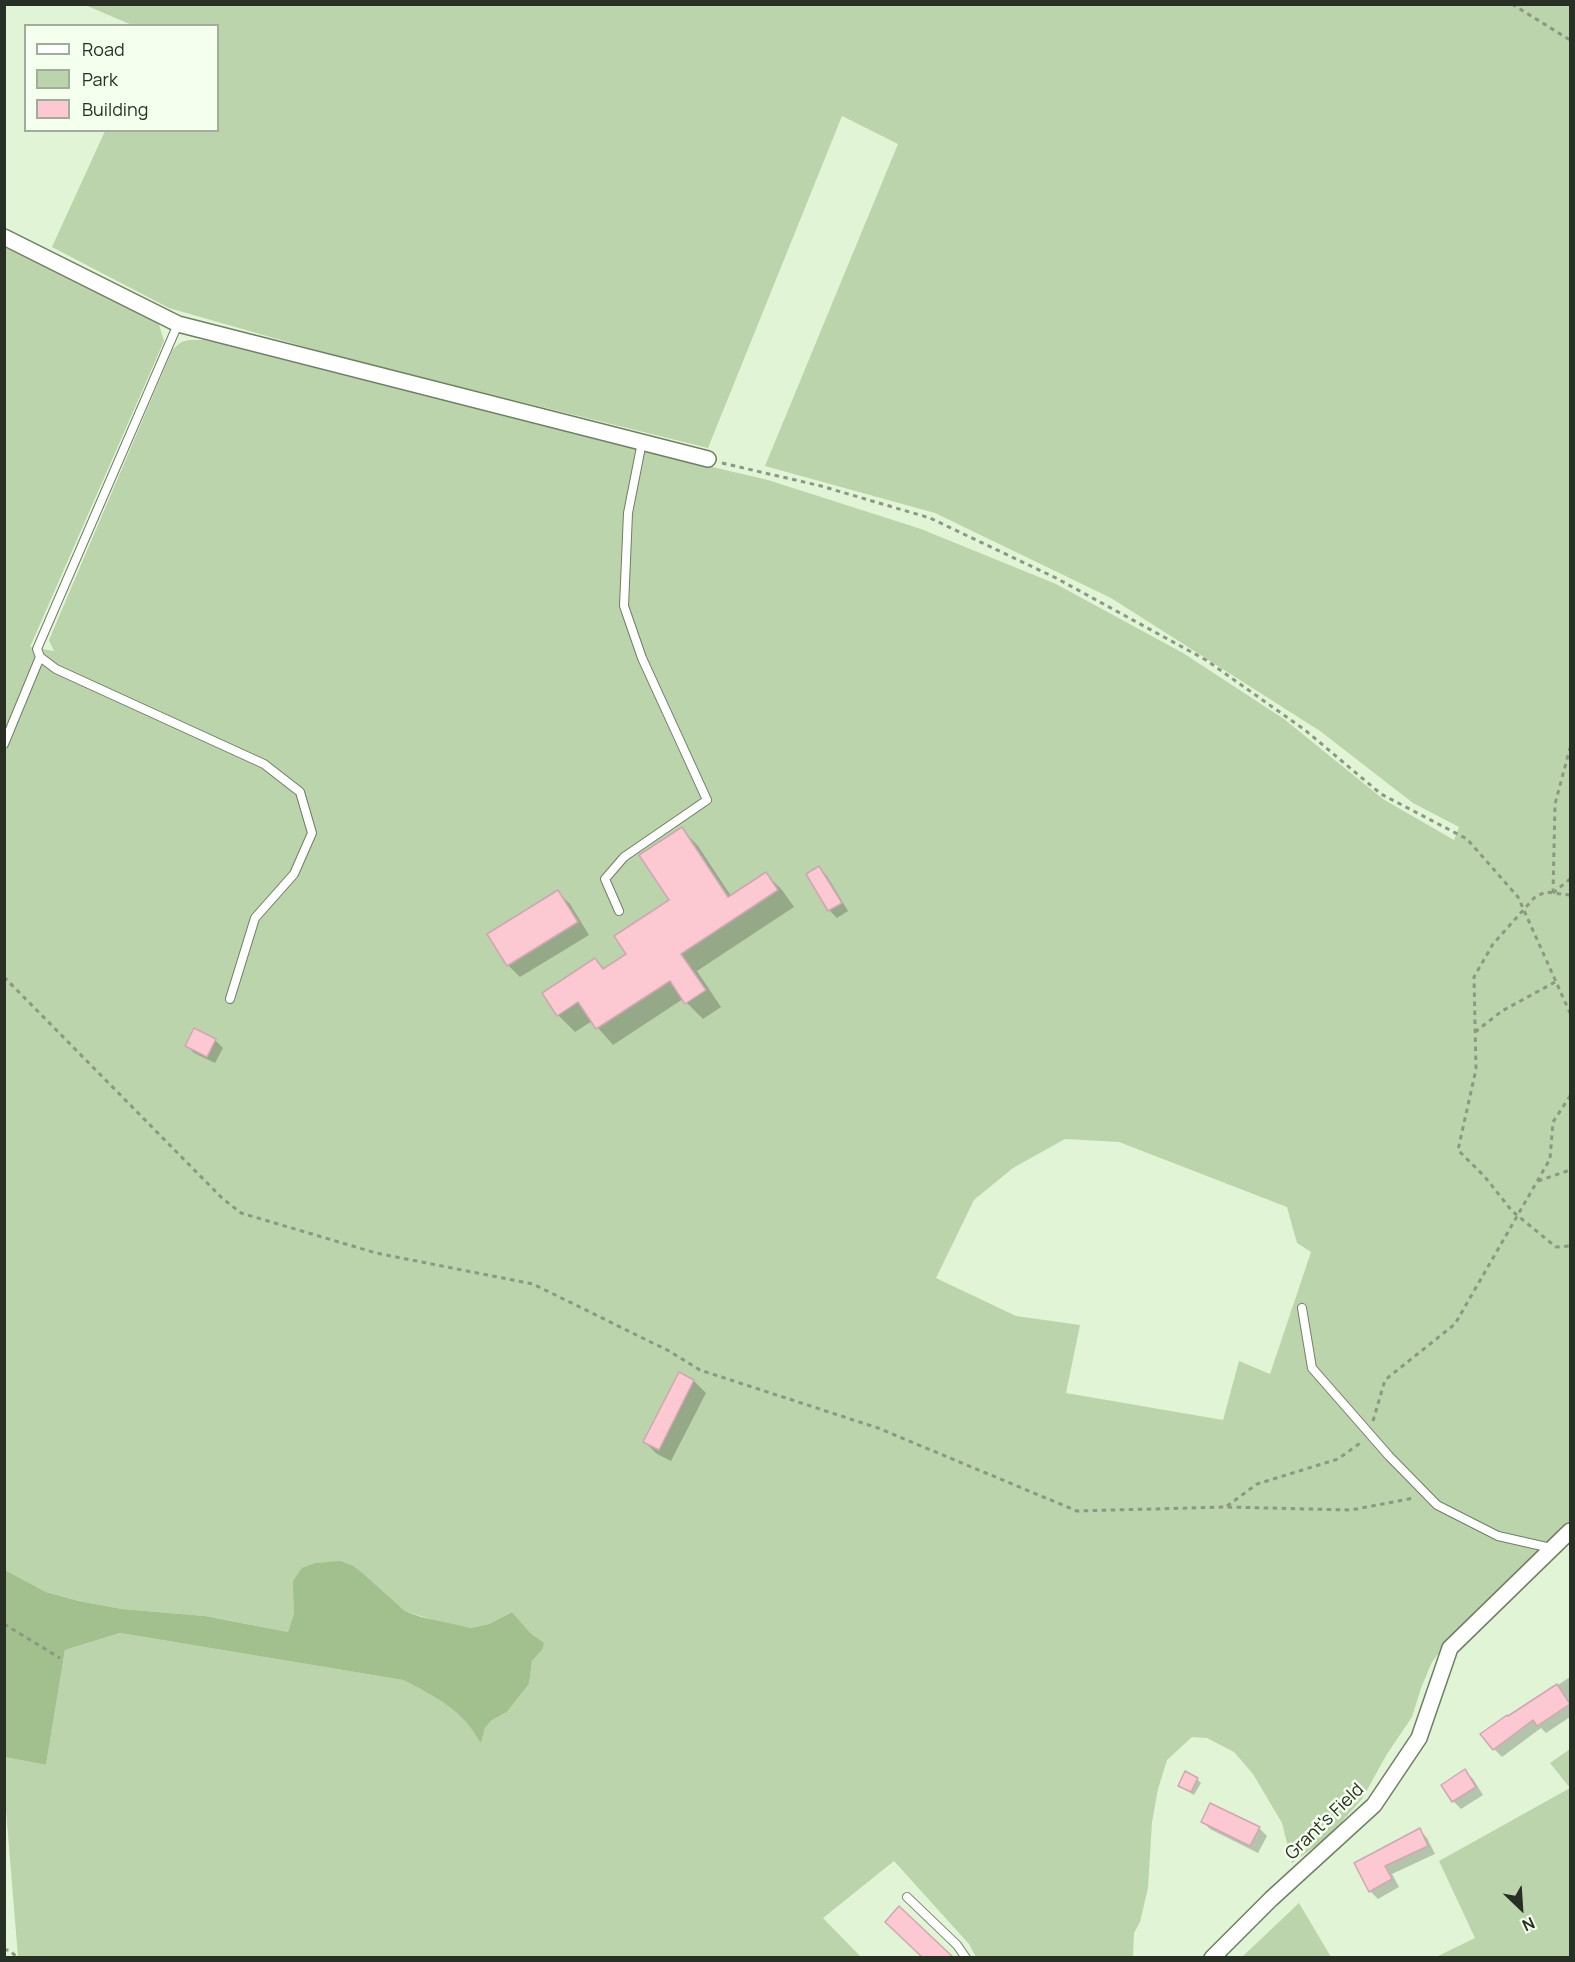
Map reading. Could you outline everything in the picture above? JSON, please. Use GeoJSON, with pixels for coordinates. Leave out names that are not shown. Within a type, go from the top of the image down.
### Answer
{"type":"FeatureCollection","features":[{"type":"Feature","properties":{"kind":"street"},"geometry":{"type":"LineString","coordinates":[[4,237],[178,324],[708,459]]}},
{"type":"Feature","properties":{"kind":"street","name":"Grant's Field"},"geometry":{"type":"LineString","coordinates":[[1212,1958],[1271,1899],[1374,1805],[1419,1738],[1450,1648],[1570,1531]]}},
{"type":"Feature","properties":{"kind":"lane"},"geometry":{"type":"LineString","coordinates":[[178,324],[37,648],[40,657],[56,669],[264,764],[300,792],[312,833],[294,874],[255,918],[230,999]]}},
{"type":"Feature","properties":{"kind":"lane"},"geometry":{"type":"LineString","coordinates":[[619,911],[605,879],[624,857],[707,800],[642,658],[624,606],[628,513],[642,442]]}},
{"type":"Feature","properties":{"kind":"lane"},"geometry":{"type":"LineString","coordinates":[[4,744],[40,657]]}},
{"type":"Feature","properties":{"kind":"lane"},"geometry":{"type":"LineString","coordinates":[[1302,1308],[1312,1368],[1437,1505],[1498,1536],[1551,1548]]}},
{"type":"Feature","properties":{"kind":"lane"},"geometry":{"type":"LineString","coordinates":[[907,1897],[957,1945],[966,1958]]}},
{"type":"Feature","properties":{"kind":"path"},"geometry":{"type":"LineString","coordinates":[[1512,4],[1570,40]]}},
{"type":"Feature","properties":{"kind":"path"},"geometry":{"type":"LineString","coordinates":[[708,459],[821,486],[930,518],[1056,578],[1206,660],[1305,730],[1380,794],[1467,839],[1518,897],[1570,1013]]}},
{"type":"Feature","properties":{"kind":"path"},"geometry":{"type":"LineString","coordinates":[[1553,893],[1555,804],[1570,748]]}},
{"type":"Feature","properties":{"kind":"path"},"geometry":{"type":"LineString","coordinates":[[1553,893],[1570,879]]}},
{"type":"Feature","properties":{"kind":"path"},"geometry":{"type":"LineString","coordinates":[[1570,895],[1545,892],[1534,898],[1493,944],[1474,977],[1476,1069],[1458,1150],[1485,1177],[1512,1211],[1556,1247],[1570,1246]]}},
{"type":"Feature","properties":{"kind":"path"},"geometry":{"type":"LineString","coordinates":[[4,976],[222,1198],[241,1213],[376,1253],[533,1284],[669,1350],[700,1370],[878,1428],[1077,1511],[1226,1507],[1351,1510],[1428,1496]]}},
{"type":"Feature","properties":{"kind":"path"},"geometry":{"type":"LineString","coordinates":[[1475,1032],[1502,1011],[1557,981]]}},
{"type":"Feature","properties":{"kind":"path"},"geometry":{"type":"LineString","coordinates":[[1226,1507],[1257,1484],[1338,1459],[1371,1435],[1375,1411],[1385,1380],[1455,1324],[1550,1159],[1553,1122],[1570,1096]]}},
{"type":"Feature","properties":{"kind":"path"},"geometry":{"type":"LineString","coordinates":[[1537,1181],[1570,1170]]}},
{"type":"Feature","properties":{"kind":"path"},"geometry":{"type":"LineString","coordinates":[[4,1624],[60,1658]]}},
{"type":"Feature","properties":{"kind":"path"},"geometry":{"type":"LineString","coordinates":[[4,1950],[9,1950],[18,1958]]}},
{"type":"Feature","properties":{"kind":"green space"},"geometry":{"type":"Polygon","coordinates":[[[85,5],[1570,5],[1570,1528],[1447,1643],[1432,1662],[1412,1717],[1387,1754],[1362,1799],[1327,1838],[1292,1863],[1282,1823],[1253,1774],[1234,1752],[1207,1738],[1192,1737],[1167,1760],[1158,1789],[1152,1822],[1148,1888],[1140,1922],[1134,1933],[1133,1957],[976,1957],[969,1944],[894,1861],[823,1918],[861,1957],[18,1957],[5,1798],[5,1757],[46,1765],[65,1650],[120,1633],[403,1680],[438,1699],[456,1712],[481,1742],[485,1728],[492,1720],[507,1712],[529,1684],[532,1661],[542,1650],[512,1612],[489,1624],[471,1628],[439,1622],[405,1611],[365,1575],[294,1599],[294,1613],[288,1632],[205,1616],[122,1609],[79,1601],[46,1592],[5,1570],[4,247],[158,321],[164,341],[30,647],[54,651],[49,640],[172,351],[182,342],[204,340],[606,442],[768,480],[921,529],[1056,584],[1183,653],[1284,719],[1383,799],[1454,840],[1459,827],[1413,803],[1320,731],[1111,598],[935,513],[765,466],[898,144],[842,116],[708,448],[340,357],[169,308],[52,247],[105,132],[219,132],[219,24],[130,24],[85,5]],[[1065,1139],[1013,1168],[974,1200],[936,1278],[1016,1316],[1080,1325],[1066,1393],[1223,1420],[1239,1361],[1270,1374],[1311,1252],[1297,1243],[1287,1207],[1119,1142],[1065,1139]]]}},
{"type":"Feature","properties":{"kind":"green space"},"geometry":{"type":"Polygon","coordinates":[[[340,1561],[353,1566],[365,1575],[405,1611],[421,1617],[471,1628],[489,1624],[512,1612],[530,1633],[544,1643],[542,1650],[532,1661],[529,1684],[507,1712],[492,1720],[485,1728],[481,1743],[457,1713],[438,1699],[403,1680],[120,1633],[65,1650],[46,1765],[5,1757],[5,1570],[46,1592],[79,1601],[122,1609],[205,1616],[288,1632],[294,1613],[293,1581],[302,1568],[316,1563],[340,1561]]]}},
{"type":"Feature","properties":{"kind":"green space"},"geometry":{"type":"Polygon","coordinates":[[[1570,1749],[1570,1788],[1550,1763],[1570,1749]]]}},
{"type":"Feature","properties":{"kind":"green space"},"geometry":{"type":"Polygon","coordinates":[[[1570,1788],[1570,1957],[1436,1957],[1475,1938],[1439,1861],[1570,1788]]]}},
{"type":"Feature","properties":{"kind":"green space"},"geometry":{"type":"Polygon","coordinates":[[[1299,1903],[1331,1957],[1242,1957],[1299,1903]]]}},
{"type":"Feature","properties":{"kind":"building"},"geometry":{"type":"Polygon","coordinates":[[[682,827],[728,897],[766,872],[778,890],[681,954],[706,990],[685,1004],[670,981],[596,1029],[578,1002],[557,1016],[542,993],[595,958],[603,969],[626,954],[614,936],[669,900],[639,855],[682,827]]]}},
{"type":"Feature","properties":{"kind":"building"},"geometry":{"type":"Polygon","coordinates":[[[819,866],[842,903],[828,911],[806,874],[819,866]]]}},
{"type":"Feature","properties":{"kind":"building"},"geometry":{"type":"Polygon","coordinates":[[[558,890],[578,922],[507,966],[487,934],[558,890]]]}},
{"type":"Feature","properties":{"kind":"building"},"geometry":{"type":"Polygon","coordinates":[[[194,1028],[216,1039],[207,1057],[185,1046],[194,1028]]]}},
{"type":"Feature","properties":{"kind":"building"},"geometry":{"type":"Polygon","coordinates":[[[679,1372],[694,1380],[659,1450],[643,1442],[679,1372]]]}},
{"type":"Feature","properties":{"kind":"building"},"geometry":{"type":"Polygon","coordinates":[[[1557,1684],[1570,1704],[1537,1726],[1533,1720],[1493,1750],[1480,1734],[1557,1684]]]}},
{"type":"Feature","properties":{"kind":"building"},"geometry":{"type":"Polygon","coordinates":[[[1465,1769],[1476,1787],[1452,1802],[1441,1785],[1465,1769]]]}},
{"type":"Feature","properties":{"kind":"building"},"geometry":{"type":"Polygon","coordinates":[[[1185,1771],[1198,1778],[1191,1792],[1178,1786],[1185,1771]]]}},
{"type":"Feature","properties":{"kind":"building"},"geometry":{"type":"Polygon","coordinates":[[[1210,1803],[1260,1827],[1250,1846],[1201,1822],[1210,1803]]]}},
{"type":"Feature","properties":{"kind":"building"},"geometry":{"type":"Polygon","coordinates":[[[1420,1828],[1428,1846],[1385,1866],[1392,1879],[1369,1892],[1354,1863],[1420,1828]]]}},
{"type":"Feature","properties":{"kind":"building"},"geometry":{"type":"Polygon","coordinates":[[[899,1906],[954,1958],[923,1958],[885,1922],[899,1906]]]}}]}
